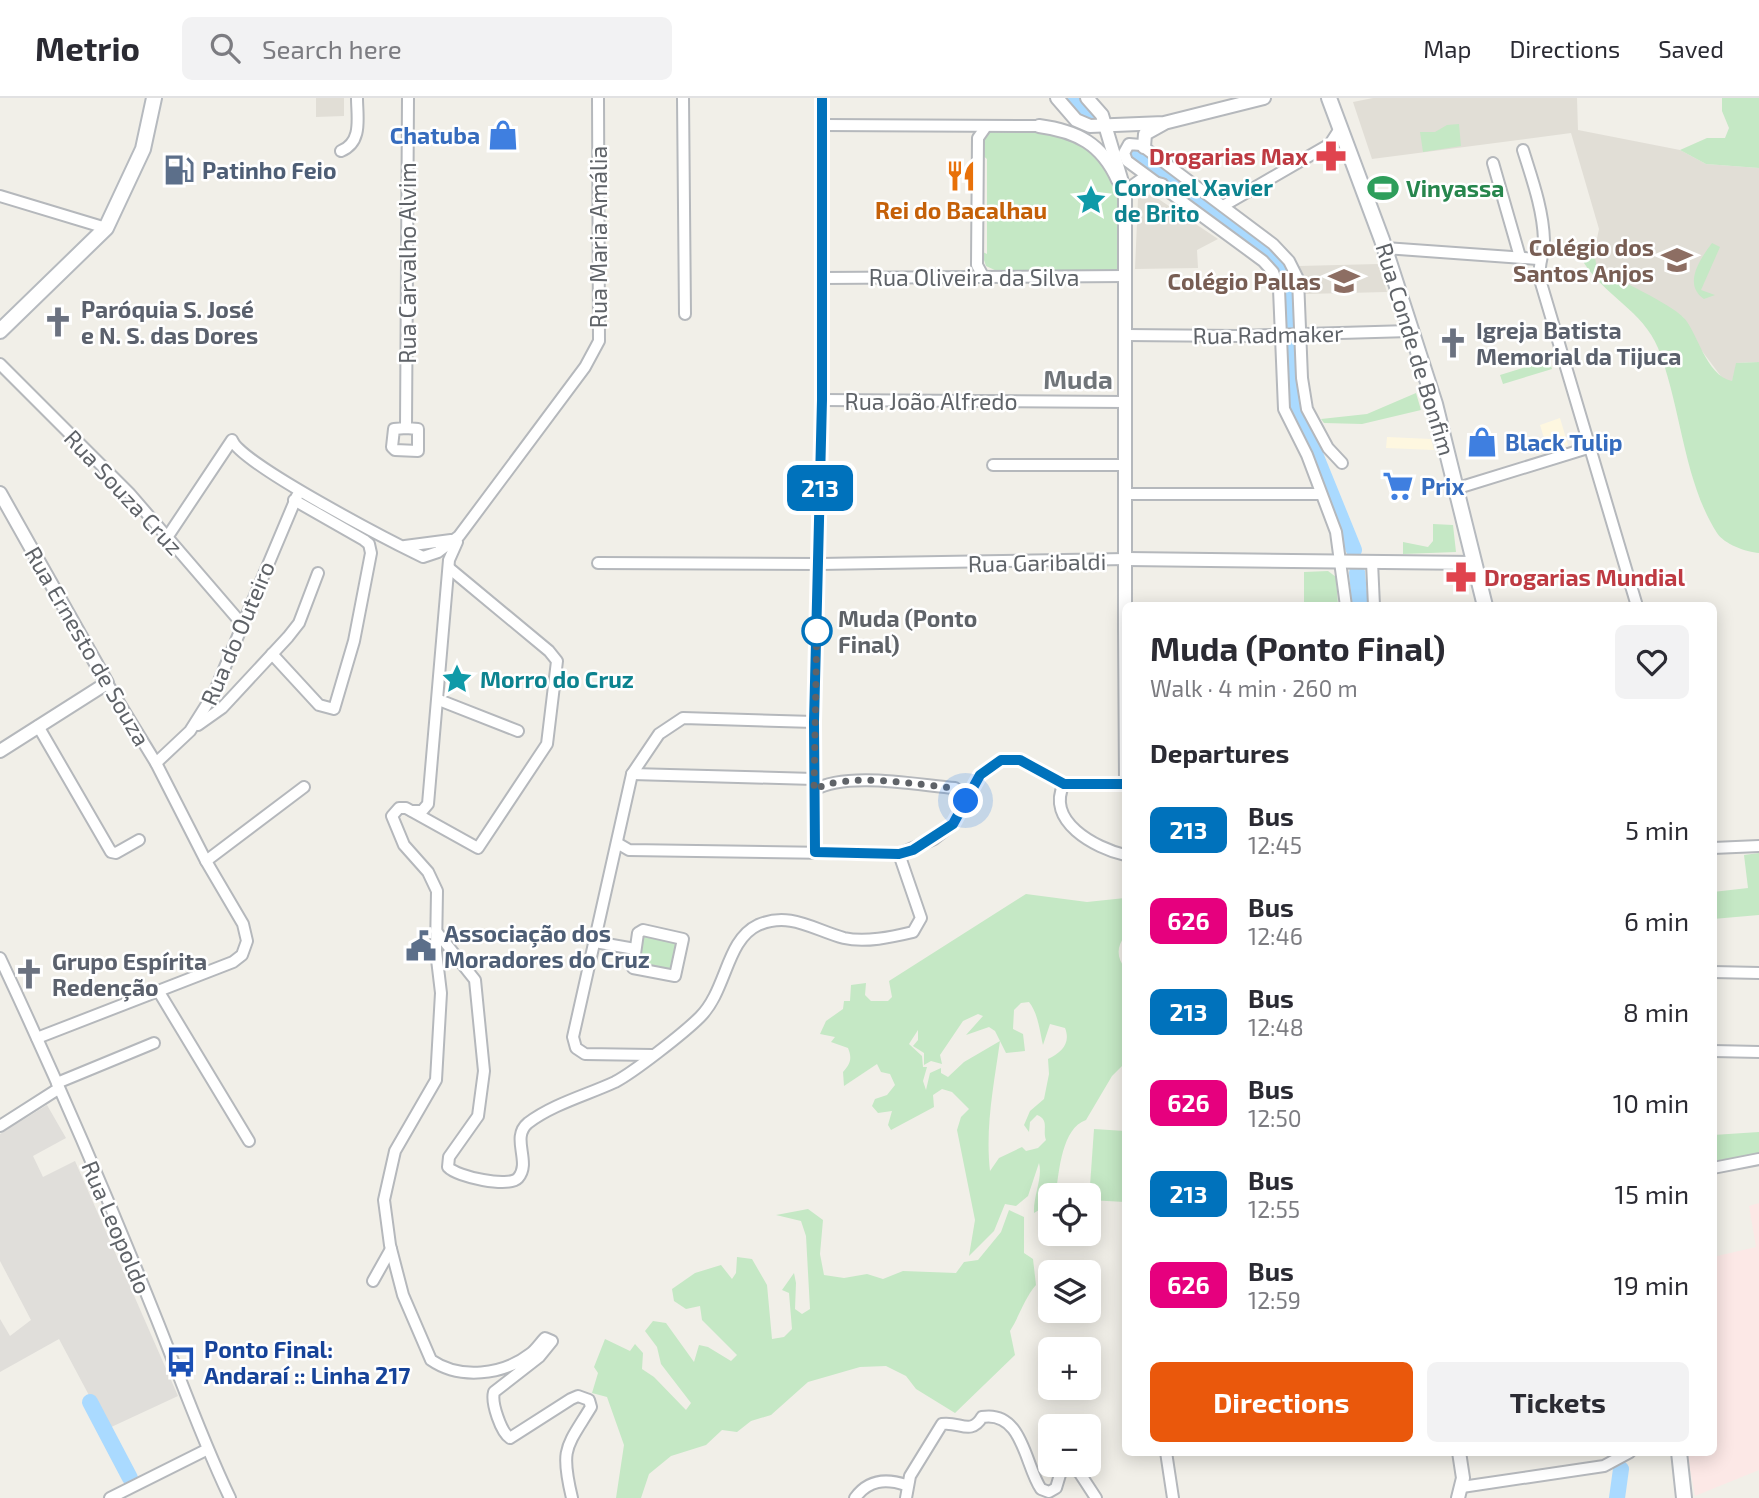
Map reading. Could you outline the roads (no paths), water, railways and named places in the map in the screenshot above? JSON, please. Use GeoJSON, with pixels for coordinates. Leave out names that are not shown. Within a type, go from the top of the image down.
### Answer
{"type":"FeatureCollection","features":[{"type":"Feature","properties":{"kind":"main road"},"geometry":{"type":"LineString","coordinates":[[0,331],[106,228],[143,149],[154,98]]}},
{"type":"Feature","properties":{"kind":"main road","name":"Rua Conde de Bonfim"},"geometry":{"type":"LineString","coordinates":[[1329,98],[1385,248],[1435,404],[1458,488],[1484,602]]}},
{"type":"Feature","properties":{"kind":"main road"},"geometry":{"type":"LineString","coordinates":[[1679,1456],[1684,1498]]}},
{"type":"Feature","properties":{"kind":"street"},"geometry":{"type":"LineString","coordinates":[[341,151],[349,148],[356,136],[357,98]]}},
{"type":"Feature","properties":{"kind":"street","name":"Rua Carvalho Alvim"},"geometry":{"type":"LineString","coordinates":[[406,428],[408,98]]}},
{"type":"Feature","properties":{"kind":"street","name":"Rua Maria Amália"},"geometry":{"type":"LineString","coordinates":[[402,808],[422,811],[428,804],[449,568],[457,538],[585,367],[599,341],[598,98]]}},
{"type":"Feature","properties":{"kind":"street"},"geometry":{"type":"LineString","coordinates":[[683,98],[685,314]]}},
{"type":"Feature","properties":{"kind":"street"},"geometry":{"type":"LineString","coordinates":[[815,852],[814,722],[822,400],[822,98]]}},
{"type":"Feature","properties":{"kind":"street"},"geometry":{"type":"LineString","coordinates":[[1056,98],[1081,124],[1164,123],[1264,98]]}},
{"type":"Feature","properties":{"kind":"street"},"geometry":{"type":"LineString","coordinates":[[1038,126],[1055,115],[1056,98]]}},
{"type":"Feature","properties":{"kind":"street"},"geometry":{"type":"LineString","coordinates":[[1087,98],[1101,112],[1125,195],[1125,602]]}},
{"type":"Feature","properties":{"kind":"street"},"geometry":{"type":"LineString","coordinates":[[1144,147],[1145,134],[1164,123]]}},
{"type":"Feature","properties":{"kind":"street"},"geometry":{"type":"LineString","coordinates":[[823,125],[985,128],[1038,126],[1071,132],[1094,144],[1114,170],[1125,195]]}},
{"type":"Feature","properties":{"kind":"street"},"geometry":{"type":"LineString","coordinates":[[1223,206],[1330,144],[1340,127]]}},
{"type":"Feature","properties":{"kind":"street"},"geometry":{"type":"LineString","coordinates":[[983,276],[977,265],[978,138],[985,128]]}},
{"type":"Feature","properties":{"kind":"street"},"geometry":{"type":"LineString","coordinates":[[1342,463],[1323,440],[1307,409],[1302,378],[1294,269],[1273,244],[1144,147],[1130,144],[1125,150],[1125,158],[1273,272],[1279,289],[1284,409],[1336,532],[1357,562],[1372,602]]}},
{"type":"Feature","properties":{"kind":"street"},"geometry":{"type":"LineString","coordinates":[[1523,149],[1542,220],[1543,249],[1538,259],[1541,283],[1636,602]]}},
{"type":"Feature","properties":{"kind":"street"},"geometry":{"type":"LineString","coordinates":[[1493,163],[1520,257]]}},
{"type":"Feature","properties":{"kind":"street"},"geometry":{"type":"LineString","coordinates":[[1125,195],[1142,180],[1162,185]]}},
{"type":"Feature","properties":{"kind":"street"},"geometry":{"type":"LineString","coordinates":[[0,196],[106,228]]}},
{"type":"Feature","properties":{"kind":"street"},"geometry":{"type":"LineString","coordinates":[[1385,248],[1538,259]]}},
{"type":"Feature","properties":{"kind":"street","name":"Rua Oliveira da Silva"},"geometry":{"type":"LineString","coordinates":[[823,278],[1126,275]]}},
{"type":"Feature","properties":{"kind":"street","name":"Rua Radmaker"},"geometry":{"type":"LineString","coordinates":[[1126,335],[1410,331]]}},
{"type":"Feature","properties":{"kind":"street","name":"Rua Souza Cruz"},"geometry":{"type":"LineString","coordinates":[[0,364],[168,536],[242,624]]}},
{"type":"Feature","properties":{"kind":"street","name":"Rua João Alfredo"},"geometry":{"type":"LineString","coordinates":[[822,400],[1125,402]]}},
{"type":"Feature","properties":{"kind":"street"},"geometry":{"type":"LineString","coordinates":[[168,536],[232,440],[239,451],[298,495],[317,514],[369,544],[371,553],[354,641],[334,709],[319,705],[272,654]]}},
{"type":"Feature","properties":{"kind":"street"},"geometry":{"type":"LineString","coordinates":[[1458,488],[1591,447]]}},
{"type":"Feature","properties":{"kind":"street"},"geometry":{"type":"LineString","coordinates":[[993,465],[1126,465]]}},
{"type":"Feature","properties":{"kind":"street","name":"Rua Ernesto de Souza"},"geometry":{"type":"LineString","coordinates":[[0,493],[107,683],[156,763],[206,861],[243,924],[247,940],[242,955],[233,962],[159,992]]}},
{"type":"Feature","properties":{"kind":"street"},"geometry":{"type":"LineString","coordinates":[[1126,495],[1321,494]]}},
{"type":"Feature","properties":{"kind":"street"},"geometry":{"type":"LineString","coordinates":[[298,495],[327,505],[402,546],[457,538]]}},
{"type":"Feature","properties":{"kind":"street","name":"Rua do Outeiro"},"geometry":{"type":"LineString","coordinates":[[156,763],[190,731],[214,692],[298,495]]}},
{"type":"Feature","properties":{"kind":"street"},"geometry":{"type":"LineString","coordinates":[[317,514],[317,504],[327,505]]}},
{"type":"Feature","properties":{"kind":"street","name":"Rua Garibaldi"},"geometry":{"type":"LineString","coordinates":[[598,563],[819,564],[1127,559],[1475,563]]}},
{"type":"Feature","properties":{"kind":"street"},"geometry":{"type":"LineString","coordinates":[[1347,602],[1357,562]]}},
{"type":"Feature","properties":{"kind":"street"},"geometry":{"type":"LineString","coordinates":[[449,568],[550,651],[557,661],[547,744],[478,848],[402,808],[392,816],[394,828],[409,853],[428,872],[437,891],[436,930],[441,993],[438,1074],[401,1138],[389,1166],[384,1200],[391,1249],[403,1295],[427,1356],[436,1364],[468,1373],[495,1371],[530,1354],[543,1340],[551,1339],[551,1345],[494,1392],[493,1398],[505,1434],[510,1438],[571,1399],[578,1396],[589,1400],[591,1407],[570,1437],[566,1449],[566,1475],[572,1498]]}},
{"type":"Feature","properties":{"kind":"street"},"geometry":{"type":"LineString","coordinates":[[190,731],[222,708],[299,622],[318,573]]}},
{"type":"Feature","properties":{"kind":"street"},"geometry":{"type":"LineString","coordinates":[[0,751],[107,683]]}},
{"type":"Feature","properties":{"kind":"street"},"geometry":{"type":"LineString","coordinates":[[439,700],[518,731]]}},
{"type":"Feature","properties":{"kind":"street"},"geometry":{"type":"LineString","coordinates":[[652,1055],[585,1054],[576,1048],[573,1037],[632,774],[659,734],[682,718],[814,722]]}},
{"type":"Feature","properties":{"kind":"street"},"geometry":{"type":"LineString","coordinates":[[38,726],[111,852],[116,853],[139,840]]}},
{"type":"Feature","properties":{"kind":"street"},"geometry":{"type":"LineString","coordinates":[[617,844],[629,850],[899,854],[934,839],[953,824],[980,775],[1001,760],[1020,760],[1064,784],[1122,784]]}},
{"type":"Feature","properties":{"kind":"street"},"geometry":{"type":"LineString","coordinates":[[632,774],[814,784],[876,782],[955,788],[966,801]]}},
{"type":"Feature","properties":{"kind":"street"},"geometry":{"type":"LineString","coordinates":[[1064,784],[1059,800],[1060,811],[1068,822],[1099,846],[1122,854]]}},
{"type":"Feature","properties":{"kind":"street"},"geometry":{"type":"LineString","coordinates":[[206,861],[304,787]]}},
{"type":"Feature","properties":{"kind":"street"},"geometry":{"type":"LineString","coordinates":[[1717,848],[1759,846]]}},
{"type":"Feature","properties":{"kind":"street"},"geometry":{"type":"LineString","coordinates":[[436,930],[475,980],[480,1008],[484,1071],[478,1116],[447,1163],[453,1172],[513,1181],[522,1171],[520,1136],[525,1125],[554,1108],[618,1080],[701,1017],[724,981],[736,944],[751,928],[761,923],[798,920],[853,939],[890,937],[913,932],[921,918],[899,854]]}},
{"type":"Feature","properties":{"kind":"street"},"geometry":{"type":"LineString","coordinates":[[643,930],[683,940],[677,974],[673,977],[633,968],[635,948],[639,933],[643,930]]}},
{"type":"Feature","properties":{"kind":"street"},"geometry":{"type":"LineString","coordinates":[[595,942],[635,948]]}},
{"type":"Feature","properties":{"kind":"street","name":"Rua Leopoldo"},"geometry":{"type":"LineString","coordinates":[[0,958],[37,1038],[157,1320],[206,1450],[230,1498]]}},
{"type":"Feature","properties":{"kind":"street"},"geometry":{"type":"LineString","coordinates":[[1717,972],[1759,972]]}},
{"type":"Feature","properties":{"kind":"street"},"geometry":{"type":"LineString","coordinates":[[37,1038],[159,992],[248,1141]]}},
{"type":"Feature","properties":{"kind":"street"},"geometry":{"type":"LineString","coordinates":[[0,1126],[57,1086],[154,1043]]}},
{"type":"Feature","properties":{"kind":"street"},"geometry":{"type":"LineString","coordinates":[[1717,1051],[1759,1052]]}},
{"type":"Feature","properties":{"kind":"street"},"geometry":{"type":"LineString","coordinates":[[1717,1167],[1759,1159]]}},
{"type":"Feature","properties":{"kind":"street"},"geometry":{"type":"LineString","coordinates":[[373,1282],[391,1249]]}},
{"type":"Feature","properties":{"kind":"street"},"geometry":{"type":"LineString","coordinates":[[906,1498],[906,1485],[946,1423],[968,1429],[974,1427],[982,1417],[1000,1418],[1017,1434],[1038,1485],[1045,1491],[1056,1489],[1062,1468],[1069,1467],[1079,1472],[1096,1498]]}},
{"type":"Feature","properties":{"kind":"street"},"geometry":{"type":"LineString","coordinates":[[110,1498],[206,1450]]}},
{"type":"Feature","properties":{"kind":"street"},"geometry":{"type":"LineString","coordinates":[[1167,1456],[1173,1498]]}},
{"type":"Feature","properties":{"kind":"street"},"geometry":{"type":"LineString","coordinates":[[1459,1456],[1460,1493],[1604,1466],[1625,1456]]}},
{"type":"Feature","properties":{"kind":"street"},"geometry":{"type":"LineString","coordinates":[[1604,1456],[1604,1466]]}},
{"type":"Feature","properties":{"kind":"street"},"geometry":{"type":"LineString","coordinates":[[855,1498],[864,1486],[875,1482],[894,1481],[906,1485]]}},
{"type":"Feature","properties":{"kind":"waterway"},"geometry":{"type":"LineString","coordinates":[[1072,98],[1090,116]]}},
{"type":"Feature","properties":{"kind":"waterway"},"geometry":{"type":"LineString","coordinates":[[1132,151],[1278,264],[1287,281],[1288,325]]}},
{"type":"Feature","properties":{"kind":"waterway"},"geometry":{"type":"LineString","coordinates":[[1289,343],[1295,415],[1313,449],[1354,550]]}},
{"type":"Feature","properties":{"kind":"waterway"},"geometry":{"type":"LineString","coordinates":[[1357,572],[1360,602]]}},
{"type":"Feature","properties":{"kind":"waterway"},"geometry":{"type":"LineString","coordinates":[[90,1402],[130,1478]]}},
{"type":"Feature","properties":{"kind":"waterway"},"geometry":{"type":"LineString","coordinates":[[1617,1498],[1621,1469]]}},
{"type":"Feature","properties":{"kind":"place","name":"Chatuba"},"geometry":{"type":"Point","coordinates":[503,135]}},
{"type":"Feature","properties":{"kind":"place","name":"Drogarias Max"},"geometry":{"type":"Point","coordinates":[1331,156]}},
{"type":"Feature","properties":{"kind":"place","name":"Patinho Feio"},"geometry":{"type":"Point","coordinates":[179,170]}},
{"type":"Feature","properties":{"kind":"place","name":"Rei do Bacalhau"},"geometry":{"type":"Point","coordinates":[961,176]}},
{"type":"Feature","properties":{"kind":"place","name":"Vinyassa"},"geometry":{"type":"Point","coordinates":[1383,188]}},
{"type":"Feature","properties":{"kind":"place","name":"Coronel Xavier de Brito"},"geometry":{"type":"Point","coordinates":[1091,200]}},
{"type":"Feature","properties":{"kind":"place","name":"Colégio dos Santos Anjos"},"geometry":{"type":"Point","coordinates":[1677,260]}},
{"type":"Feature","properties":{"kind":"place","name":"Colégio Pallas"},"geometry":{"type":"Point","coordinates":[1344,281]}},
{"type":"Feature","properties":{"kind":"place","name":"Paróquia S. José e N. S. das Dores"},"geometry":{"type":"Point","coordinates":[58,322]}},
{"type":"Feature","properties":{"kind":"place","name":"Igreja Batista Memorial da Tijuca"},"geometry":{"type":"Point","coordinates":[1453,343]}},
{"type":"Feature","properties":{"kind":"place","name":"Black Tulip"},"geometry":{"type":"Point","coordinates":[1482,442]}},
{"type":"Feature","properties":{"kind":"place","name":"Prix"},"geometry":{"type":"Point","coordinates":[1398,486]}},
{"type":"Feature","properties":{"kind":"place","name":"Drogarias Mundial"},"geometry":{"type":"Point","coordinates":[1461,577]}},
{"type":"Feature","properties":{"kind":"place","name":"Muda (Ponto Final)"},"geometry":{"type":"Point","coordinates":[817,631]}},
{"type":"Feature","properties":{"kind":"place","name":"Morro do Cruz"},"geometry":{"type":"Point","coordinates":[457,679]}},
{"type":"Feature","properties":{"kind":"place","name":"Associação dos Moradores do Cruz"},"geometry":{"type":"Point","coordinates":[421,946]}},
{"type":"Feature","properties":{"kind":"place","name":"Grupo Espírita Redenção"},"geometry":{"type":"Point","coordinates":[29,974]}},
{"type":"Feature","properties":{"kind":"place","name":"Ponto Final: Andaraí :: Linha 217"},"geometry":{"type":"Point","coordinates":[181,1362]}},
{"type":"Feature","properties":{"kind":"district","name":"Muda"},"geometry":{"type":"Point","coordinates":[1078,378]}}]}
